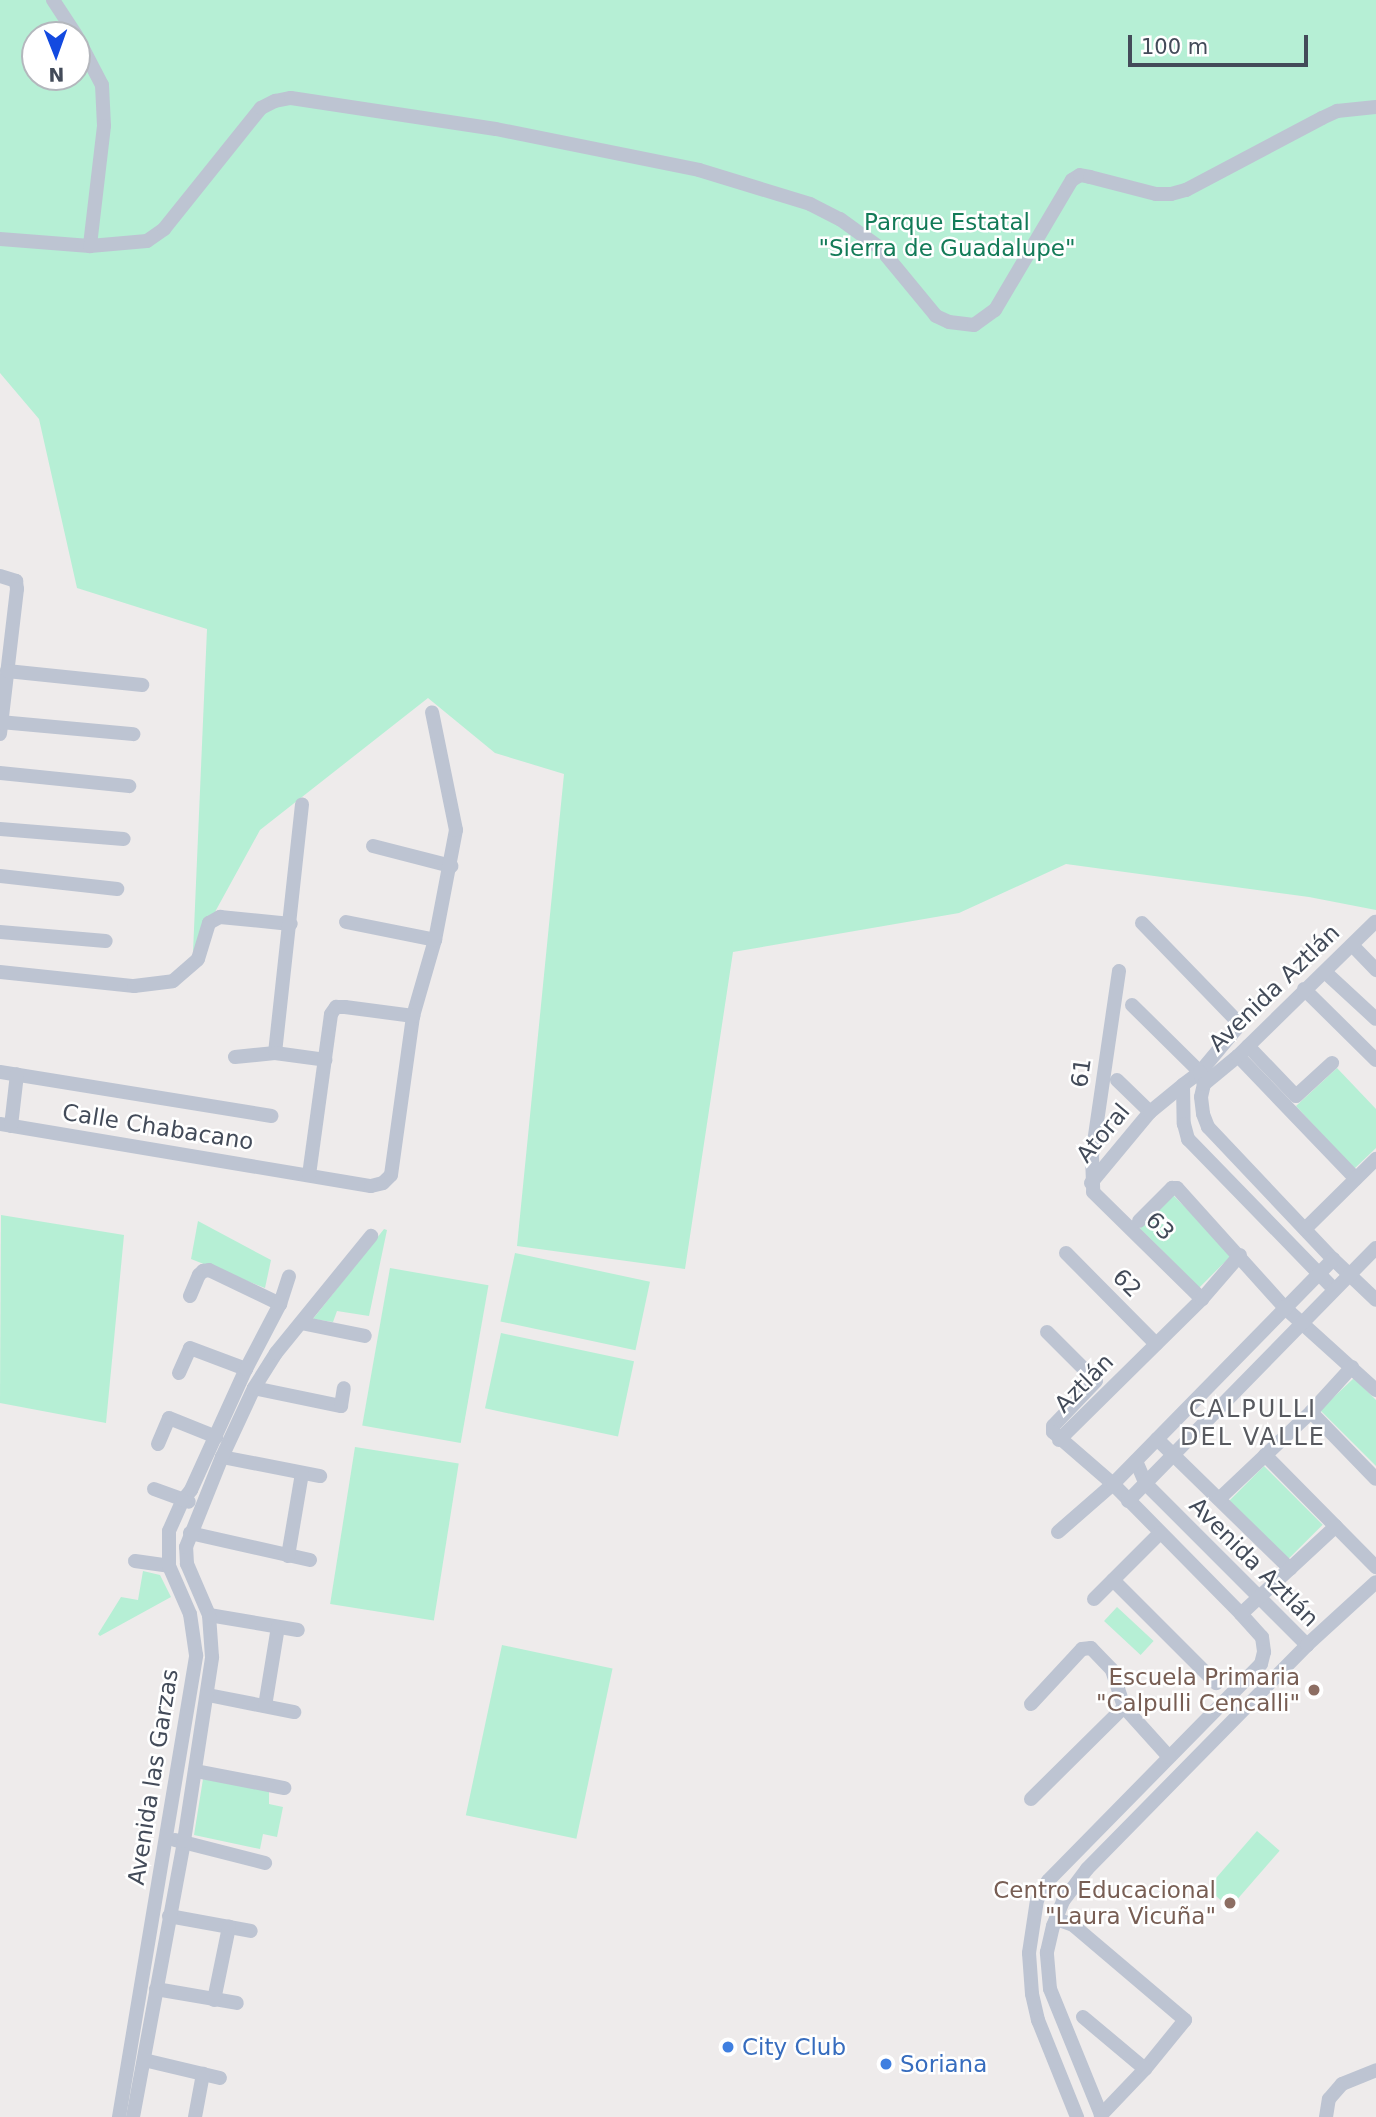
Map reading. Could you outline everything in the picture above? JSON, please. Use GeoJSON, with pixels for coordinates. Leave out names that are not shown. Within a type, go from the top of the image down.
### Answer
{"type":"FeatureCollection","features":[{"type":"Feature","properties":{"kind":"street"},"geometry":{"type":"LineString","coordinates":[[53,0],[66,21]]}},
{"type":"Feature","properties":{"kind":"street"},"geometry":{"type":"LineString","coordinates":[[90,246],[104,126],[102,85],[91,64]]}},
{"type":"Feature","properties":{"kind":"street"},"geometry":{"type":"LineString","coordinates":[[0,239],[90,246],[128,245],[147,241],[164,229],[261,108],[275,101],[291,98],[510,132],[699,170],[810,204],[840,219],[880,248],[936,316],[949,322],[974,325],[995,310],[1072,180],[1080,175],[1156,194],[1171,194],[1186,190],[1322,117],[1337,111],[1376,107]]}},
{"type":"Feature","properties":{"kind":"street"},"geometry":{"type":"LineString","coordinates":[[0,576],[16,581],[5,649],[7,671],[0,726],[133,734]]}},
{"type":"Feature","properties":{"kind":"street"},"geometry":{"type":"LineString","coordinates":[[7,671],[142,685]]}},
{"type":"Feature","properties":{"kind":"street"},"geometry":{"type":"LineString","coordinates":[[309,1175],[331,1014],[336,1007],[413,1016],[435,940],[456,830],[432,712]]}},
{"type":"Feature","properties":{"kind":"street"},"geometry":{"type":"LineString","coordinates":[[0,773],[129,786]]}},
{"type":"Feature","properties":{"kind":"street"},"geometry":{"type":"LineString","coordinates":[[275,1053],[302,804]]}},
{"type":"Feature","properties":{"kind":"street"},"geometry":{"type":"LineString","coordinates":[[0,829],[124,839]]}},
{"type":"Feature","properties":{"kind":"street"},"geometry":{"type":"LineString","coordinates":[[373,846],[451,866]]}},
{"type":"Feature","properties":{"kind":"street"},"geometry":{"type":"LineString","coordinates":[[0,876],[117,889]]}},
{"type":"Feature","properties":{"kind":"street"},"geometry":{"type":"LineString","coordinates":[[0,972],[134,986],[173,981],[198,959],[209,923],[220,917],[291,924]]}},
{"type":"Feature","properties":{"kind":"street"},"geometry":{"type":"LineString","coordinates":[[346,922],[435,940]]}},
{"type":"Feature","properties":{"kind":"street","name":"Avenida Aztlán"},"geometry":{"type":"LineString","coordinates":[[1183,1085],[1202,1078],[1243,1051],[1375,922]]}},
{"type":"Feature","properties":{"kind":"street"},"geometry":{"type":"LineString","coordinates":[[1132,1005],[1202,1078],[1236,1029],[1238,1022],[1142,923]]}},
{"type":"Feature","properties":{"kind":"street"},"geometry":{"type":"LineString","coordinates":[[0,932],[106,941]]}},
{"type":"Feature","properties":{"kind":"street"},"geometry":{"type":"LineString","coordinates":[[1352,945],[1376,970]]}},
{"type":"Feature","properties":{"kind":"street","name":"61"},"geometry":{"type":"LineString","coordinates":[[1091,1183],[1092,1155],[1119,971]]}},
{"type":"Feature","properties":{"kind":"street"},"geometry":{"type":"LineString","coordinates":[[1325,972],[1376,1019]]}},
{"type":"Feature","properties":{"kind":"street"},"geometry":{"type":"LineString","coordinates":[[1304,989],[1376,1060]]}},
{"type":"Feature","properties":{"kind":"street","name":"Calle Chabacano"},"geometry":{"type":"LineString","coordinates":[[5,1125],[371,1186],[383,1183],[391,1175],[413,1016]]}},
{"type":"Feature","properties":{"kind":"street"},"geometry":{"type":"LineString","coordinates":[[1243,1051],[1296,1096],[1332,1063]]}},
{"type":"Feature","properties":{"kind":"street"},"geometry":{"type":"LineString","coordinates":[[1243,1051],[1356,1179]]}},
{"type":"Feature","properties":{"kind":"street"},"geometry":{"type":"LineString","coordinates":[[235,1057],[275,1053],[326,1060]]}},
{"type":"Feature","properties":{"kind":"street"},"geometry":{"type":"LineString","coordinates":[[0,1072],[271,1116]]}},
{"type":"Feature","properties":{"kind":"street"},"geometry":{"type":"LineString","coordinates":[[5,1125],[17,1074]]}},
{"type":"Feature","properties":{"kind":"street","name":"Avenida Aztlán"},"geometry":{"type":"LineString","coordinates":[[1202,1078],[1201,1097],[1208,1126],[1333,1259],[1350,1272],[1376,1300]]}},
{"type":"Feature","properties":{"kind":"street","name":"Atoral"},"geometry":{"type":"LineString","coordinates":[[1117,1080],[1150,1112]]}},
{"type":"Feature","properties":{"kind":"street"},"geometry":{"type":"LineString","coordinates":[[1183,1085],[1184,1124],[1188,1139],[1334,1289]]}},
{"type":"Feature","properties":{"kind":"street","name":"Atoral"},"geometry":{"type":"LineString","coordinates":[[1091,1183],[1150,1112],[1183,1085]]}},
{"type":"Feature","properties":{"kind":"street"},"geometry":{"type":"LineString","coordinates":[[1305,1229],[1376,1159]]}},
{"type":"Feature","properties":{"kind":"street","name":"63"},"geometry":{"type":"LineString","coordinates":[[1091,1183],[1093,1192],[1202,1299]]}},
{"type":"Feature","properties":{"kind":"street"},"geometry":{"type":"LineString","coordinates":[[1139,1221],[1175,1187],[1240,1255],[1284,1307],[1376,1391]]}},
{"type":"Feature","properties":{"kind":"street"},"geometry":{"type":"LineString","coordinates":[[289,1276],[280,1304],[261,1343],[276,1353],[371,1236]]}},
{"type":"Feature","properties":{"kind":"street"},"geometry":{"type":"LineString","coordinates":[[1128,1501],[1376,1248]]}},
{"type":"Feature","properties":{"kind":"street","name":"62"},"geometry":{"type":"LineString","coordinates":[[1066,1254],[1156,1344]]}},
{"type":"Feature","properties":{"kind":"street","name":"Aztlán"},"geometry":{"type":"LineString","coordinates":[[1113,1484],[1059,1440],[1202,1299],[1240,1255]]}},
{"type":"Feature","properties":{"kind":"street"},"geometry":{"type":"LineString","coordinates":[[1058,1532],[1113,1484],[1333,1259]]}},
{"type":"Feature","properties":{"kind":"street"},"geometry":{"type":"LineString","coordinates":[[190,1296],[199,1275],[203,1270],[209,1270],[280,1304]]}},
{"type":"Feature","properties":{"kind":"street"},"geometry":{"type":"LineString","coordinates":[[301,1323],[365,1336]]}},
{"type":"Feature","properties":{"kind":"street"},"geometry":{"type":"LineString","coordinates":[[1047,1332],[1096,1381],[1053,1426],[1052,1432],[1059,1440]]}},
{"type":"Feature","properties":{"kind":"street","name":"Avenida las Garzas"},"geometry":{"type":"LineString","coordinates":[[119,2117],[144,2017],[167,1838],[196,1655],[190,1614],[169,1566],[169,1531],[261,1343]]}},
{"type":"Feature","properties":{"kind":"street"},"geometry":{"type":"LineString","coordinates":[[179,1373],[190,1348],[196,1348],[246,1369]]}},
{"type":"Feature","properties":{"kind":"street","name":"Avenida las Garzas"},"geometry":{"type":"LineString","coordinates":[[134,2117],[144,2060],[144,2017],[156,1989],[184,1841],[212,1657],[209,1615],[187,1563],[186,1547],[222,1457],[254,1388],[276,1353]]}},
{"type":"Feature","properties":{"kind":"street"},"geometry":{"type":"LineString","coordinates":[[1219,1499],[1311,1412],[1352,1367]]}},
{"type":"Feature","properties":{"kind":"street"},"geometry":{"type":"LineString","coordinates":[[254,1388],[341,1406],[344,1388]]}},
{"type":"Feature","properties":{"kind":"street"},"geometry":{"type":"LineString","coordinates":[[1311,1412],[1376,1479]]}},
{"type":"Feature","properties":{"kind":"street"},"geometry":{"type":"LineString","coordinates":[[158,1444],[169,1418],[216,1437]]}},
{"type":"Feature","properties":{"kind":"street"},"geometry":{"type":"LineString","coordinates":[[1157,1439],[1290,1569]]}},
{"type":"Feature","properties":{"kind":"street"},"geometry":{"type":"LineString","coordinates":[[1265,1455],[1376,1567]]}},
{"type":"Feature","properties":{"kind":"street"},"geometry":{"type":"LineString","coordinates":[[222,1457],[320,1476]]}},
{"type":"Feature","properties":{"kind":"street","name":"Avenida Aztlán"},"geometry":{"type":"LineString","coordinates":[[1101,2116],[1050,1990],[1047,1952],[1063,1901],[1087,1869],[1307,1645],[1146,1484],[1136,1461]]}},
{"type":"Feature","properties":{"kind":"street"},"geometry":{"type":"LineString","coordinates":[[288,1556],[302,1474]]}},
{"type":"Feature","properties":{"kind":"street","name":"Avenida Aztlán"},"geometry":{"type":"LineString","coordinates":[[1077,2117],[1038,2020],[1029,1953],[1037,1900],[1048,1881],[1261,1664],[1264,1652],[1262,1637],[1113,1484]]}},
{"type":"Feature","properties":{"kind":"street"},"geometry":{"type":"LineString","coordinates":[[154,1489],[202,1507]]}},
{"type":"Feature","properties":{"kind":"street"},"geometry":{"type":"LineString","coordinates":[[1241,1614],[1336,1526]]}},
{"type":"Feature","properties":{"kind":"street"},"geometry":{"type":"LineString","coordinates":[[1094,1599],[1160,1533]]}},
{"type":"Feature","properties":{"kind":"street"},"geometry":{"type":"LineString","coordinates":[[190,1534],[310,1560]]}},
{"type":"Feature","properties":{"kind":"street"},"geometry":{"type":"LineString","coordinates":[[135,1561],[169,1566]]}},
{"type":"Feature","properties":{"kind":"street"},"geometry":{"type":"LineString","coordinates":[[1113,1580],[1216,1683]]}},
{"type":"Feature","properties":{"kind":"street"},"geometry":{"type":"LineString","coordinates":[[1307,1645],[1376,1582]]}},
{"type":"Feature","properties":{"kind":"street"},"geometry":{"type":"LineString","coordinates":[[1361,1598],[1376,1598]]}},
{"type":"Feature","properties":{"kind":"street"},"geometry":{"type":"LineString","coordinates":[[209,1615],[298,1630]]}},
{"type":"Feature","properties":{"kind":"street"},"geometry":{"type":"LineString","coordinates":[[265,1706],[278,1627]]}},
{"type":"Feature","properties":{"kind":"street"},"geometry":{"type":"LineString","coordinates":[[1031,1704],[1086,1647],[1112,1670],[1124,1707],[1170,1757]]}},
{"type":"Feature","properties":{"kind":"street"},"geometry":{"type":"LineString","coordinates":[[1245,1681],[1259,1695]]}},
{"type":"Feature","properties":{"kind":"street"},"geometry":{"type":"LineString","coordinates":[[208,1695],[294,1712]]}},
{"type":"Feature","properties":{"kind":"street"},"geometry":{"type":"LineString","coordinates":[[1031,1799],[1124,1707]]}},
{"type":"Feature","properties":{"kind":"street"},"geometry":{"type":"LineString","coordinates":[[196,1771],[284,1788]]}},
{"type":"Feature","properties":{"kind":"street"},"geometry":{"type":"LineString","coordinates":[[167,1838],[265,1863]]}},
{"type":"Feature","properties":{"kind":"street"},"geometry":{"type":"LineString","coordinates":[[169,1916],[251,1931]]}},
{"type":"Feature","properties":{"kind":"street"},"geometry":{"type":"LineString","coordinates":[[1056,1919],[1073,1925],[1185,2020],[1145,2069],[1101,2116]]}},
{"type":"Feature","properties":{"kind":"street"},"geometry":{"type":"LineString","coordinates":[[214,2000],[229,1927]]}},
{"type":"Feature","properties":{"kind":"street"},"geometry":{"type":"LineString","coordinates":[[156,1989],[237,2004]]}},
{"type":"Feature","properties":{"kind":"street"},"geometry":{"type":"LineString","coordinates":[[1083,2017],[1145,2069]]}},
{"type":"Feature","properties":{"kind":"street"},"geometry":{"type":"LineString","coordinates":[[144,2060],[220,2078]]}},
{"type":"Feature","properties":{"kind":"street"},"geometry":{"type":"LineString","coordinates":[[1326,2117],[1329,2099],[1342,2084],[1376,2070]]}},
{"type":"Feature","properties":{"kind":"street"},"geometry":{"type":"LineString","coordinates":[[195,2117],[203,2074]]}},
{"type":"Feature","properties":{"kind":"green space","name":"Parque Estatal \"Sierra de Guadalupe\""},"geometry":{"type":"Polygon","coordinates":[[[0,0],[1376,0],[1376,910],[1309,897],[1066,864],[959,913],[733,952],[685,1269],[517,1246],[564,774],[495,753],[428,698],[260,830],[193,952],[207,629],[77,588],[39,419],[0,373],[0,0]]]}},
{"type":"Feature","properties":{"kind":"green space"},"geometry":{"type":"Polygon","coordinates":[[[1337,1068],[1376,1109],[1376,1148],[1354,1169],[1296,1106],[1337,1068]]]}},
{"type":"Feature","properties":{"kind":"green space"},"geometry":{"type":"Polygon","coordinates":[[[1173,1195],[1232,1254],[1199,1288],[1140,1228],[1173,1195]]]}},
{"type":"Feature","properties":{"kind":"green space"},"geometry":{"type":"Polygon","coordinates":[[[1,1215],[124,1235],[106,1423],[0,1403],[1,1215]]]}},
{"type":"Feature","properties":{"kind":"green space"},"geometry":{"type":"Polygon","coordinates":[[[198,1221],[271,1260],[265,1288],[191,1259],[198,1221]]]}},
{"type":"Feature","properties":{"kind":"green space"},"geometry":{"type":"Polygon","coordinates":[[[384,1229],[387,1230],[369,1316],[337,1311],[333,1322],[313,1319],[384,1229]]]}},
{"type":"Feature","properties":{"kind":"green space"},"geometry":{"type":"Polygon","coordinates":[[[515,1253],[650,1282],[635,1350],[500,1321],[515,1253]]]}},
{"type":"Feature","properties":{"kind":"green space"},"geometry":{"type":"Polygon","coordinates":[[[390,1268],[488,1285],[461,1443],[362,1426],[390,1268]]]}},
{"type":"Feature","properties":{"kind":"green space"},"geometry":{"type":"Polygon","coordinates":[[[501,1333],[634,1361],[618,1437],[485,1408],[501,1333]]]}},
{"type":"Feature","properties":{"kind":"green space"},"geometry":{"type":"Polygon","coordinates":[[[1354,1378],[1376,1400],[1376,1466],[1320,1410],[1354,1378]]]}},
{"type":"Feature","properties":{"kind":"green space"},"geometry":{"type":"Polygon","coordinates":[[[355,1447],[459,1463],[434,1620],[330,1604],[355,1447]]]}},
{"type":"Feature","properties":{"kind":"green space"},"geometry":{"type":"Polygon","coordinates":[[[1264,1466],[1323,1525],[1288,1559],[1229,1501],[1264,1466]]]}},
{"type":"Feature","properties":{"kind":"green space"},"geometry":{"type":"Polygon","coordinates":[[[143,1571],[160,1575],[171,1597],[100,1636],[98,1634],[121,1597],[138,1600],[143,1571]]]}},
{"type":"Feature","properties":{"kind":"green space"},"geometry":{"type":"Polygon","coordinates":[[[1117,1607],[1154,1641],[1141,1655],[1104,1621],[1117,1607]]]}},
{"type":"Feature","properties":{"kind":"green space"},"geometry":{"type":"Polygon","coordinates":[[[502,1645],[613,1668],[576,1839],[466,1815],[502,1645]]]}},
{"type":"Feature","properties":{"kind":"green space"},"geometry":{"type":"Polygon","coordinates":[[[203,1779],[269,1790],[269,1804],[283,1807],[277,1837],[263,1834],[260,1849],[194,1835],[203,1779]]]}},
{"type":"Feature","properties":{"kind":"green space"},"geometry":{"type":"Polygon","coordinates":[[[1257,1831],[1280,1851],[1230,1908],[1207,1888],[1257,1831]]]}},
{"type":"Feature","properties":{"kind":"place","name":"Escuela Primaria \"Calpulli Cencalli\""},"geometry":{"type":"Point","coordinates":[1314,1690]}},
{"type":"Feature","properties":{"kind":"place","name":"Centro Educacional \"Laura Vicuña\""},"geometry":{"type":"Point","coordinates":[1230,1903]}},
{"type":"Feature","properties":{"kind":"place","name":"City Club"},"geometry":{"type":"Point","coordinates":[728,2047]}},
{"type":"Feature","properties":{"kind":"place","name":"Soriana"},"geometry":{"type":"Point","coordinates":[886,2064]}},
{"type":"Feature","properties":{"kind":"district","name":"CALPULLI DEL VALLE"},"geometry":{"type":"Point","coordinates":[1253,1424]}}]}
